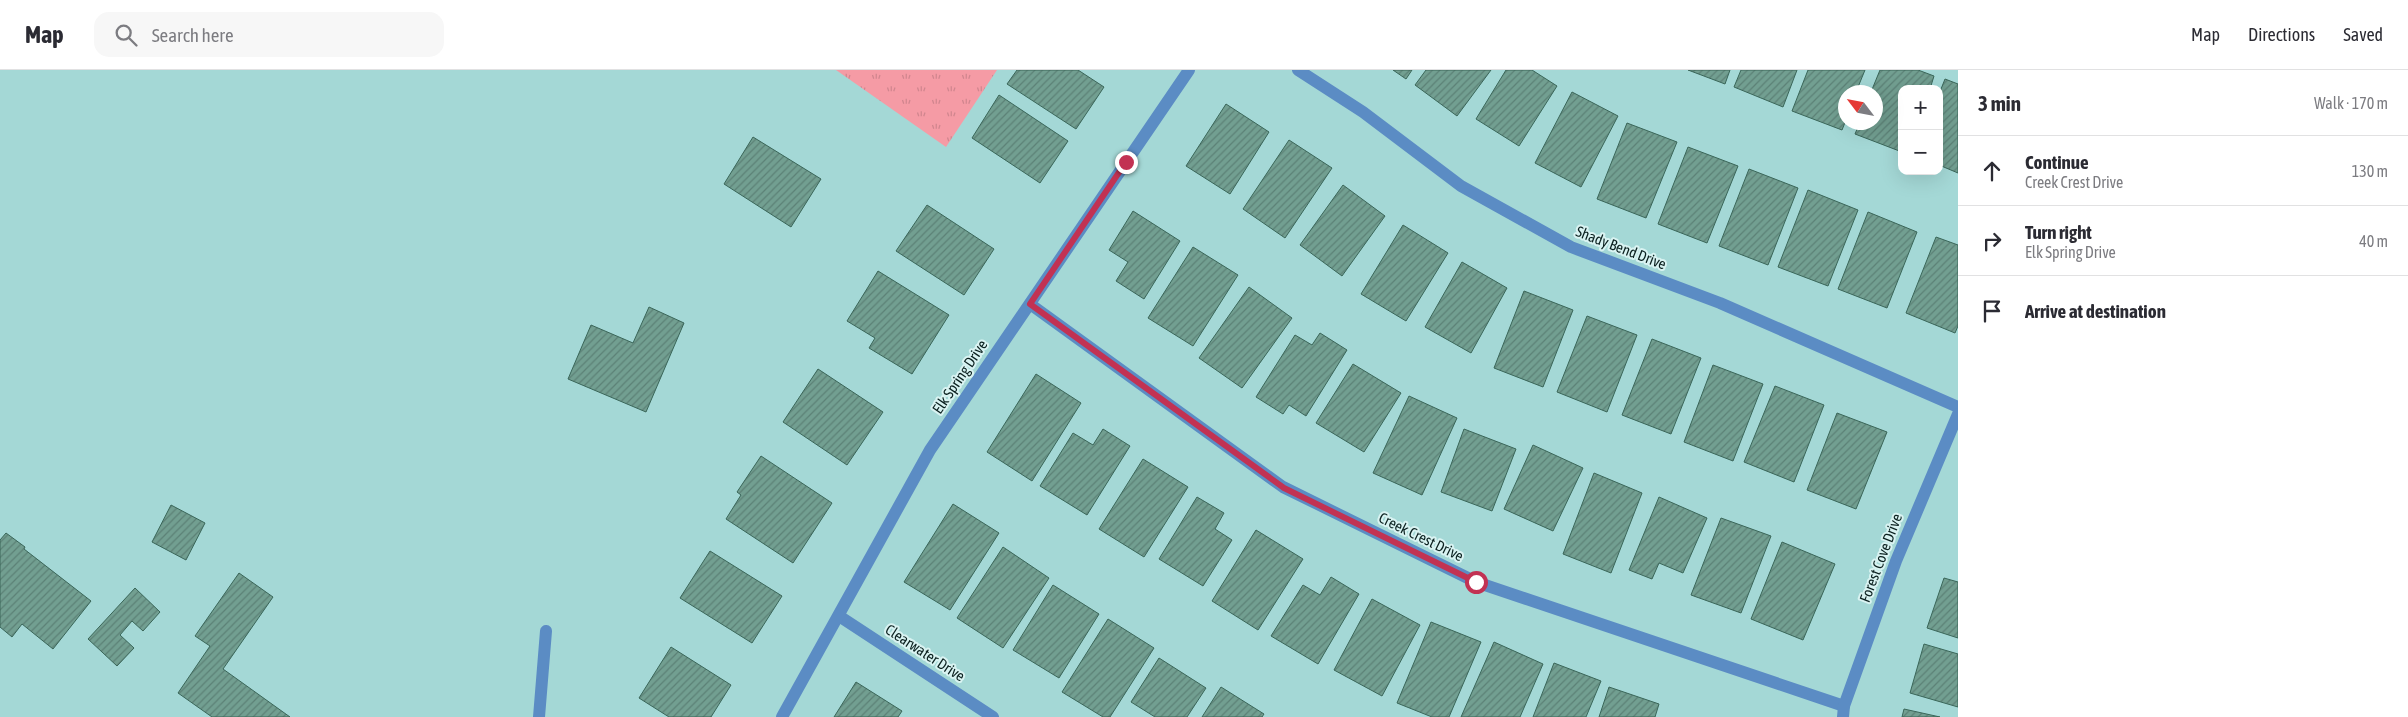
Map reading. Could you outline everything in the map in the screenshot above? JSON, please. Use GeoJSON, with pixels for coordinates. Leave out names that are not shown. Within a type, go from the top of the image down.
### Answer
{"type":"FeatureCollection","features":[{"type":"Feature","properties":{"kind":"street","name":"Elk Spring Drive"},"geometry":{"type":"LineString","coordinates":[[782,717],[930,450],[1189,70]]}},
{"type":"Feature","properties":{"kind":"street","name":"Shady Bend Drive"},"geometry":{"type":"LineString","coordinates":[[1298,70],[1363,112],[1461,186],[1571,247],[1720,303],[1958,407]]}},
{"type":"Feature","properties":{"kind":"street","name":"Creek Crest Drive"},"geometry":{"type":"LineString","coordinates":[[1030,304],[1284,488],[1476,582],[1843,712]]}},
{"type":"Feature","properties":{"kind":"street","name":"Forest Cove Drive"},"geometry":{"type":"LineString","coordinates":[[1843,712],[1896,561],[1958,414]]}},
{"type":"Feature","properties":{"kind":"street","name":"Clearwater Drive"},"geometry":{"type":"LineString","coordinates":[[839,616],[993,717]]}},
{"type":"Feature","properties":{"kind":"street"},"geometry":{"type":"LineString","coordinates":[[539,717],[546,631]]}},
{"type":"Feature","properties":{"kind":"green space"},"geometry":{"type":"Polygon","coordinates":[[[836,70],[997,70],[946,147],[836,70]]]}},
{"type":"Feature","properties":{"kind":"building"},"geometry":{"type":"Polygon","coordinates":[[[1017,70],[1078,70],[1104,87],[1076,129],[1007,84],[1017,70]]]}},
{"type":"Feature","properties":{"kind":"building"},"geometry":{"type":"Polygon","coordinates":[[[1393,70],[1412,70],[1406,79],[1393,70]]]}},
{"type":"Feature","properties":{"kind":"building"},"geometry":{"type":"Polygon","coordinates":[[[1426,70],[1491,70],[1457,116],[1415,85],[1426,70]]]}},
{"type":"Feature","properties":{"kind":"building"},"geometry":{"type":"Polygon","coordinates":[[[1506,70],[1532,70],[1557,86],[1519,146],[1476,119],[1506,70]]]}},
{"type":"Feature","properties":{"kind":"building"},"geometry":{"type":"Polygon","coordinates":[[[1688,70],[1730,70],[1725,84],[1688,70]]]}},
{"type":"Feature","properties":{"kind":"building"},"geometry":{"type":"Polygon","coordinates":[[[1741,70],[1797,70],[1783,107],[1734,87],[1741,70]]]}},
{"type":"Feature","properties":{"kind":"building"},"geometry":{"type":"Polygon","coordinates":[[[1808,70],[1865,70],[1859,85],[1838,85],[1838,128],[1792,111],[1808,70]]]}},
{"type":"Feature","properties":{"kind":"building"},"geometry":{"type":"Polygon","coordinates":[[[1880,70],[1918,70],[1934,76],[1931,85],[1898,85],[1898,150],[1855,134],[1857,130],[1883,130],[1883,85],[1874,85],[1880,70]]]}},
{"type":"Feature","properties":{"kind":"building"},"geometry":{"type":"Polygon","coordinates":[[[1945,79],[1958,84],[1958,173],[1943,167],[1943,85],[1945,79]]]}},
{"type":"Feature","properties":{"kind":"building"},"geometry":{"type":"Polygon","coordinates":[[[1572,92],[1618,116],[1581,187],[1535,163],[1572,92]]]}},
{"type":"Feature","properties":{"kind":"building"},"geometry":{"type":"Polygon","coordinates":[[[999,95],[1068,141],[1040,183],[972,138],[999,95]]]}},
{"type":"Feature","properties":{"kind":"building"},"geometry":{"type":"Polygon","coordinates":[[[1226,104],[1269,132],[1230,194],[1186,166],[1226,104]]]}},
{"type":"Feature","properties":{"kind":"building"},"geometry":{"type":"Polygon","coordinates":[[[1627,123],[1677,142],[1646,218],[1597,199],[1627,123]]]}},
{"type":"Feature","properties":{"kind":"building"},"geometry":{"type":"Polygon","coordinates":[[[753,137],[821,179],[791,227],[724,184],[753,137]]]}},
{"type":"Feature","properties":{"kind":"building"},"geometry":{"type":"Polygon","coordinates":[[[1289,140],[1332,168],[1285,238],[1243,209],[1289,140]]]}},
{"type":"Feature","properties":{"kind":"building"},"geometry":{"type":"Polygon","coordinates":[[[1688,147],[1738,166],[1707,243],[1658,224],[1688,147]]]}},
{"type":"Feature","properties":{"kind":"building"},"geometry":{"type":"Polygon","coordinates":[[[1749,169],[1798,188],[1768,265],[1719,246],[1749,169]]]}},
{"type":"Feature","properties":{"kind":"building"},"geometry":{"type":"Polygon","coordinates":[[[1343,185],[1385,216],[1342,276],[1300,245],[1343,185]]]}},
{"type":"Feature","properties":{"kind":"building"},"geometry":{"type":"Polygon","coordinates":[[[1808,190],[1858,210],[1828,286],[1778,267],[1808,190]]]}},
{"type":"Feature","properties":{"kind":"building"},"geometry":{"type":"Polygon","coordinates":[[[927,205],[994,249],[964,295],[896,251],[927,205]]]}},
{"type":"Feature","properties":{"kind":"building"},"geometry":{"type":"Polygon","coordinates":[[[1133,211],[1180,241],[1144,299],[1116,281],[1128,262],[1109,250],[1133,211]]]}},
{"type":"Feature","properties":{"kind":"building"},"geometry":{"type":"Polygon","coordinates":[[[1868,212],[1917,232],[1887,308],[1838,289],[1868,212]]]}},
{"type":"Feature","properties":{"kind":"building"},"geometry":{"type":"Polygon","coordinates":[[[1403,225],[1448,253],[1406,321],[1361,294],[1403,225]]]}},
{"type":"Feature","properties":{"kind":"building"},"geometry":{"type":"Polygon","coordinates":[[[1936,237],[1958,245],[1958,326],[1955,333],[1906,313],[1936,237]]]}},
{"type":"Feature","properties":{"kind":"building"},"geometry":{"type":"Polygon","coordinates":[[[1193,247],[1238,275],[1193,346],[1148,318],[1193,247]]]}},
{"type":"Feature","properties":{"kind":"building"},"geometry":{"type":"Polygon","coordinates":[[[1462,262],[1507,288],[1471,353],[1425,327],[1462,262]]]}},
{"type":"Feature","properties":{"kind":"building"},"geometry":{"type":"Polygon","coordinates":[[[878,271],[949,315],[912,374],[869,348],[875,338],[847,321],[878,271]]]}},
{"type":"Feature","properties":{"kind":"building"},"geometry":{"type":"Polygon","coordinates":[[[1249,287],[1292,318],[1242,388],[1199,358],[1249,287]]]}},
{"type":"Feature","properties":{"kind":"building"},"geometry":{"type":"Polygon","coordinates":[[[1524,291],[1573,310],[1543,387],[1494,368],[1524,291]]]}},
{"type":"Feature","properties":{"kind":"building"},"geometry":{"type":"Polygon","coordinates":[[[649,307],[684,323],[646,412],[568,379],[591,325],[633,343],[649,307]]]}},
{"type":"Feature","properties":{"kind":"building"},"geometry":{"type":"Polygon","coordinates":[[[1587,316],[1637,335],[1607,412],[1557,392],[1587,316]]]}},
{"type":"Feature","properties":{"kind":"building"},"geometry":{"type":"Polygon","coordinates":[[[1320,333],[1347,350],[1306,416],[1289,405],[1283,414],[1256,397],[1295,335],[1312,345],[1320,333]]]}},
{"type":"Feature","properties":{"kind":"building"},"geometry":{"type":"Polygon","coordinates":[[[1652,339],[1701,358],[1671,434],[1622,415],[1652,339]]]}},
{"type":"Feature","properties":{"kind":"building"},"geometry":{"type":"Polygon","coordinates":[[[1353,364],[1401,393],[1364,452],[1316,423],[1353,364]]]}},
{"type":"Feature","properties":{"kind":"building"},"geometry":{"type":"Polygon","coordinates":[[[1713,365],[1763,384],[1733,461],[1684,442],[1713,365]]]}},
{"type":"Feature","properties":{"kind":"building"},"geometry":{"type":"Polygon","coordinates":[[[818,369],[883,412],[847,465],[783,422],[818,369]]]}},
{"type":"Feature","properties":{"kind":"building"},"geometry":{"type":"Polygon","coordinates":[[[1036,374],[1081,403],[1032,481],[987,452],[1036,374]]]}},
{"type":"Feature","properties":{"kind":"building"},"geometry":{"type":"Polygon","coordinates":[[[1775,386],[1824,405],[1794,482],[1744,462],[1775,386]]]}},
{"type":"Feature","properties":{"kind":"building"},"geometry":{"type":"Polygon","coordinates":[[[1409,396],[1457,418],[1422,495],[1373,473],[1409,396]]]}},
{"type":"Feature","properties":{"kind":"building"},"geometry":{"type":"Polygon","coordinates":[[[1837,413],[1887,432],[1856,509],[1807,490],[1837,413]]]}},
{"type":"Feature","properties":{"kind":"building"},"geometry":{"type":"Polygon","coordinates":[[[1103,429],[1130,446],[1087,515],[1040,486],[1073,433],[1093,445],[1103,429]]]}},
{"type":"Feature","properties":{"kind":"building"},"geometry":{"type":"Polygon","coordinates":[[[1464,429],[1516,449],[1492,511],[1441,492],[1464,429]]]}},
{"type":"Feature","properties":{"kind":"building"},"geometry":{"type":"Polygon","coordinates":[[[1533,445],[1583,468],[1553,531],[1504,509],[1533,445]]]}},
{"type":"Feature","properties":{"kind":"building"},"geometry":{"type":"Polygon","coordinates":[[[761,456],[832,503],[793,563],[726,519],[741,495],[737,492],[761,456]]]}},
{"type":"Feature","properties":{"kind":"building"},"geometry":{"type":"Polygon","coordinates":[[[1143,459],[1188,487],[1144,557],[1099,529],[1143,459]]]}},
{"type":"Feature","properties":{"kind":"building"},"geometry":{"type":"Polygon","coordinates":[[[1594,473],[1642,493],[1611,573],[1563,554],[1594,473]]]}},
{"type":"Feature","properties":{"kind":"building"},"geometry":{"type":"Polygon","coordinates":[[[1197,497],[1224,513],[1215,529],[1232,540],[1203,586],[1159,559],[1197,497]]]}},
{"type":"Feature","properties":{"kind":"building"},"geometry":{"type":"Polygon","coordinates":[[[1659,497],[1707,518],[1683,573],[1659,563],[1652,579],[1629,570],[1659,497]]]}},
{"type":"Feature","properties":{"kind":"building"},"geometry":{"type":"Polygon","coordinates":[[[953,504],[999,533],[950,610],[904,582],[953,504]]]}},
{"type":"Feature","properties":{"kind":"building"},"geometry":{"type":"Polygon","coordinates":[[[171,505],[205,523],[186,560],[152,542],[171,505]]]}},
{"type":"Feature","properties":{"kind":"building"},"geometry":{"type":"Polygon","coordinates":[[[1721,518],[1771,536],[1741,613],[1691,595],[1721,518]]]}},
{"type":"Feature","properties":{"kind":"building"},"geometry":{"type":"Polygon","coordinates":[[[1256,530],[1303,559],[1258,630],[1212,601],[1256,530]]]}},
{"type":"Feature","properties":{"kind":"building"},"geometry":{"type":"Polygon","coordinates":[[[6,533],[91,601],[53,649],[22,624],[12,637],[0,627],[0,540],[6,533]]]}},
{"type":"Feature","properties":{"kind":"building"},"geometry":{"type":"Polygon","coordinates":[[[1782,542],[1835,564],[1803,640],[1751,619],[1782,542]]]}},
{"type":"Feature","properties":{"kind":"building"},"geometry":{"type":"Polygon","coordinates":[[[1003,547],[1049,578],[1003,648],[957,618],[1003,547]]]}},
{"type":"Feature","properties":{"kind":"building"},"geometry":{"type":"Polygon","coordinates":[[[710,551],[782,596],[752,643],[680,598],[710,551]]]}},
{"type":"Feature","properties":{"kind":"building"},"geometry":{"type":"Polygon","coordinates":[[[239,573],[273,597],[223,669],[290,717],[212,717],[178,693],[210,646],[195,636],[239,573]]]}},
{"type":"Feature","properties":{"kind":"building"},"geometry":{"type":"Polygon","coordinates":[[[1331,577],[1359,594],[1318,664],[1271,636],[1303,585],[1320,595],[1331,577]]]}},
{"type":"Feature","properties":{"kind":"building"},"geometry":{"type":"Polygon","coordinates":[[[1944,578],[1958,582],[1958,638],[1927,628],[1944,578]]]}},
{"type":"Feature","properties":{"kind":"building"},"geometry":{"type":"Polygon","coordinates":[[[1053,585],[1099,614],[1059,678],[1013,650],[1053,585]]]}},
{"type":"Feature","properties":{"kind":"building"},"geometry":{"type":"Polygon","coordinates":[[[135,588],[160,612],[143,631],[132,621],[120,635],[134,648],[117,666],[88,639],[135,588]]]}},
{"type":"Feature","properties":{"kind":"building"},"geometry":{"type":"Polygon","coordinates":[[[1372,599],[1420,625],[1382,696],[1334,670],[1372,599]]]}},
{"type":"Feature","properties":{"kind":"building"},"geometry":{"type":"Polygon","coordinates":[[[1108,619],[1154,648],[1110,717],[1103,717],[1062,692],[1108,619]]]}},
{"type":"Feature","properties":{"kind":"building"},"geometry":{"type":"Polygon","coordinates":[[[1431,622],[1481,642],[1449,717],[1432,717],[1397,703],[1431,622]]]}},
{"type":"Feature","properties":{"kind":"building"},"geometry":{"type":"Polygon","coordinates":[[[1494,642],[1543,664],[1520,717],[1461,717],[1494,642]]]}},
{"type":"Feature","properties":{"kind":"building"},"geometry":{"type":"Polygon","coordinates":[[[1924,644],[1958,654],[1958,707],[1910,693],[1924,644]]]}},
{"type":"Feature","properties":{"kind":"building"},"geometry":{"type":"Polygon","coordinates":[[[671,647],[731,685],[711,717],[669,717],[639,698],[671,647]]]}},
{"type":"Feature","properties":{"kind":"building"},"geometry":{"type":"Polygon","coordinates":[[[1159,658],[1206,688],[1187,717],[1155,717],[1131,702],[1159,658]]]}},
{"type":"Feature","properties":{"kind":"building"},"geometry":{"type":"Polygon","coordinates":[[[1554,663],[1601,681],[1586,717],[1533,717],[1554,663]]]}},
{"type":"Feature","properties":{"kind":"building"},"geometry":{"type":"Polygon","coordinates":[[[856,682],[902,711],[898,717],[834,717],[856,682]]]}},
{"type":"Feature","properties":{"kind":"building"},"geometry":{"type":"Polygon","coordinates":[[[1221,687],[1264,714],[1262,717],[1202,717],[1221,687]]]}},
{"type":"Feature","properties":{"kind":"building"},"geometry":{"type":"Polygon","coordinates":[[[1609,687],[1659,704],[1655,717],[1599,717],[1609,687]]]}},
{"type":"Feature","properties":{"kind":"building"},"geometry":{"type":"Polygon","coordinates":[[[1904,709],[1940,717],[1902,717],[1904,709]]]}},
{"type":"Feature","properties":{"kind":"route"},"geometry":{"type":"LineString","coordinates":[[1126,162],[1030,304],[1284,488],[1476,582]]}}]}
